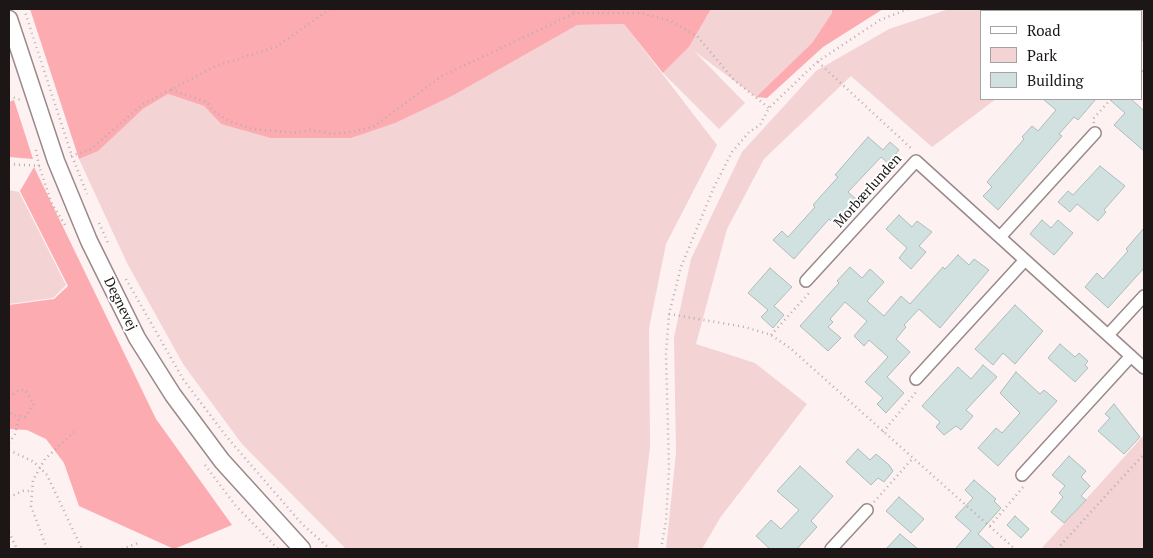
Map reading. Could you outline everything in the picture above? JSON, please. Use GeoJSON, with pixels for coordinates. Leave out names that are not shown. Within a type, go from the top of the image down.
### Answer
{"type":"FeatureCollection","features":[{"type":"Feature","properties":{"kind":"street","name":"Degnevej"},"geometry":{"type":"LineString","coordinates":[[9,19],[56,161],[89,241],[137,338],[173,395],[222,462],[294,547]]}},
{"type":"Feature","properties":{"kind":"street"},"geometry":{"type":"LineString","coordinates":[[1000,238],[1095,133]]}},
{"type":"Feature","properties":{"kind":"street","name":"Morbærlunden"},"geometry":{"type":"LineString","coordinates":[[806,282],[916,161],[1144,368]]}},
{"type":"Feature","properties":{"kind":"street"},"geometry":{"type":"LineString","coordinates":[[916,379],[1025,260]]}},
{"type":"Feature","properties":{"kind":"street"},"geometry":{"type":"LineString","coordinates":[[1108,336],[1144,296]]}},
{"type":"Feature","properties":{"kind":"street"},"geometry":{"type":"LineString","coordinates":[[1022,475],[1131,356]]}},
{"type":"Feature","properties":{"kind":"street"},"geometry":{"type":"LineString","coordinates":[[831,549],[867,510]]}},
{"type":"Feature","properties":{"kind":"path"},"geometry":{"type":"LineString","coordinates":[[24,9],[72,156],[88,197]]}},
{"type":"Feature","properties":{"kind":"path"},"geometry":{"type":"LineString","coordinates":[[9,164],[39,166],[91,149],[143,104],[216,66],[276,47],[330,9]]}},
{"type":"Feature","properties":{"kind":"path"},"geometry":{"type":"LineString","coordinates":[[569,9],[575,13]]}},
{"type":"Feature","properties":{"kind":"path"},"geometry":{"type":"LineString","coordinates":[[660,549],[666,521],[669,469],[666,354],[669,314],[680,267],[725,165],[732,152],[749,132],[760,125],[769,108],[817,62],[880,20],[908,9]]}},
{"type":"Feature","properties":{"kind":"path"},"geometry":{"type":"LineString","coordinates":[[171,90],[207,102],[212,110],[229,121],[253,129],[298,133],[310,130],[334,134],[351,132],[373,126],[396,111],[418,91],[442,76],[575,13],[642,13],[671,21],[697,36],[734,80],[769,108]]}},
{"type":"Feature","properties":{"kind":"path"},"geometry":{"type":"LineString","coordinates":[[817,62],[913,151],[916,161]]}},
{"type":"Feature","properties":{"kind":"path"},"geometry":{"type":"LineString","coordinates":[[9,96],[22,100]]}},
{"type":"Feature","properties":{"kind":"path"},"geometry":{"type":"LineString","coordinates":[[1095,133],[1093,119],[1110,100]]}},
{"type":"Feature","properties":{"kind":"path"},"geometry":{"type":"LineString","coordinates":[[99,222],[111,250]]}},
{"type":"Feature","properties":{"kind":"path"},"geometry":{"type":"LineString","coordinates":[[123,274],[183,379],[215,422],[302,524],[328,548]]}},
{"type":"Feature","properties":{"kind":"path"},"geometry":{"type":"LineString","coordinates":[[771,336],[814,288],[806,282]]}},
{"type":"Feature","properties":{"kind":"path"},"geometry":{"type":"LineString","coordinates":[[669,314],[745,327],[771,336],[790,348],[1015,549]]}},
{"type":"Feature","properties":{"kind":"path"},"geometry":{"type":"LineString","coordinates":[[883,432],[917,392],[916,379]]}},
{"type":"Feature","properties":{"kind":"path"},"geometry":{"type":"LineString","coordinates":[[9,397],[19,390],[25,390],[33,399],[34,404],[32,410],[25,417],[19,418],[12,415],[9,411]]}},
{"type":"Feature","properties":{"kind":"path"},"geometry":{"type":"LineString","coordinates":[[9,443],[17,429],[19,418]]}},
{"type":"Feature","properties":{"kind":"path"},"geometry":{"type":"LineString","coordinates":[[47,549],[33,515],[31,490],[39,467],[74,432]]}},
{"type":"Feature","properties":{"kind":"path"},"geometry":{"type":"LineString","coordinates":[[9,450],[34,462],[53,484],[82,549]]}},
{"type":"Feature","properties":{"kind":"path"},"geometry":{"type":"LineString","coordinates":[[1058,549],[1144,454]]}},
{"type":"Feature","properties":{"kind":"path"},"geometry":{"type":"LineString","coordinates":[[867,510],[913,458]]}},
{"type":"Feature","properties":{"kind":"path"},"geometry":{"type":"LineString","coordinates":[[990,526],[1024,487],[1022,475]]}},
{"type":"Feature","properties":{"kind":"path"},"geometry":{"type":"LineString","coordinates":[[9,497],[31,490]]}},
{"type":"Feature","properties":{"kind":"path"},"geometry":{"type":"LineString","coordinates":[[9,532],[17,549]]}},
{"type":"Feature","properties":{"kind":"path"},"geometry":{"type":"LineString","coordinates":[[122,549],[138,542]]}},
{"type":"Feature","properties":{"kind":"green space"},"geometry":{"type":"Polygon","coordinates":[[[711,9],[832,9],[832,13],[812,43],[756,97],[694,51],[745,103],[719,129],[663,73],[689,47],[711,9]]]}},
{"type":"Feature","properties":{"kind":"green space"},"geometry":{"type":"Polygon","coordinates":[[[949,9],[1144,9],[1144,43],[1143,10],[980,10],[980,100],[995,100],[932,147],[851,76],[764,159],[727,229],[696,344],[755,363],[807,404],[720,518],[702,549],[666,549],[676,453],[674,337],[691,259],[742,152],[816,71],[889,29],[949,9]]]}},
{"type":"Feature","properties":{"kind":"green space"},"geometry":{"type":"Polygon","coordinates":[[[624,24],[717,145],[666,244],[649,328],[650,447],[638,549],[346,549],[242,444],[183,364],[127,263],[79,159],[98,150],[143,109],[168,94],[204,106],[221,124],[319,137],[351,138],[454,95],[576,25],[624,24]]]}},
{"type":"Feature","properties":{"kind":"green space"},"geometry":{"type":"Polygon","coordinates":[[[9,190],[19,192],[66,285],[53,298],[9,304],[9,190]]]}},
{"type":"Feature","properties":{"kind":"green space"},"geometry":{"type":"Polygon","coordinates":[[[1144,435],[1144,549],[1041,549],[1144,435]]]}},
{"type":"Feature","properties":{"kind":"shaded area"},"geometry":{"type":"Polygon","coordinates":[[[30,9],[711,9],[689,47],[663,73],[624,24],[577,25],[454,95],[395,123],[351,138],[271,138],[221,124],[204,106],[168,94],[143,109],[98,151],[79,159],[30,9]]]}},
{"type":"Feature","properties":{"kind":"shaded area"},"geometry":{"type":"Polygon","coordinates":[[[832,9],[883,9],[823,47],[767,98],[756,97],[812,43],[832,13],[832,9]]]}},
{"type":"Feature","properties":{"kind":"shaded area"},"geometry":{"type":"Polygon","coordinates":[[[14,100],[33,159],[9,157],[9,102],[14,100]]]}},
{"type":"Feature","properties":{"kind":"shaded area"},"geometry":{"type":"Polygon","coordinates":[[[34,167],[156,419],[232,525],[174,549],[79,506],[64,463],[46,439],[27,430],[9,429],[9,305],[54,299],[68,286],[20,191],[34,167]]]}},
{"type":"Feature","properties":{"kind":"building"},"geometry":{"type":"Polygon","coordinates":[[[1044,100],[1095,100],[1078,120],[1074,117],[1059,134],[1062,136],[998,210],[983,196],[992,187],[987,182],[1024,139],[1022,137],[1032,126],[1038,131],[1056,110],[1044,100]]]}},
{"type":"Feature","properties":{"kind":"building"},"geometry":{"type":"Polygon","coordinates":[[[1110,100],[1132,100],[1144,111],[1144,151],[1114,125],[1125,113],[1110,100]]]}},
{"type":"Feature","properties":{"kind":"building"},"geometry":{"type":"Polygon","coordinates":[[[868,137],[883,150],[890,142],[899,150],[888,163],[881,157],[848,192],[856,199],[834,224],[829,219],[794,259],[773,240],[782,231],[788,237],[815,207],[813,205],[838,177],[835,175],[868,137]]]}},
{"type":"Feature","properties":{"kind":"building"},"geometry":{"type":"Polygon","coordinates":[[[1100,166],[1125,186],[1104,210],[1106,212],[1098,221],[1077,204],[1070,212],[1058,202],[1068,191],[1073,195],[1100,166]]]}},
{"type":"Feature","properties":{"kind":"building"},"geometry":{"type":"Polygon","coordinates":[[[899,215],[912,227],[917,221],[932,232],[919,246],[926,252],[911,269],[899,258],[907,248],[886,229],[899,215]]]}},
{"type":"Feature","properties":{"kind":"building"},"geometry":{"type":"Polygon","coordinates":[[[1042,220],[1051,228],[1058,220],[1073,233],[1054,255],[1030,234],[1042,220]]]}},
{"type":"Feature","properties":{"kind":"building"},"geometry":{"type":"Polygon","coordinates":[[[1144,228],[1144,268],[1108,308],[1085,287],[1097,273],[1103,279],[1128,251],[1126,249],[1144,228]]]}},
{"type":"Feature","properties":{"kind":"building"},"geometry":{"type":"Polygon","coordinates":[[[958,255],[969,265],[974,259],[989,270],[940,328],[919,309],[904,325],[906,327],[896,339],[910,352],[887,377],[904,393],[886,413],[877,404],[883,398],[865,382],[888,357],[869,340],[864,346],[854,336],[867,321],[845,302],[830,319],[833,322],[828,327],[841,338],[828,351],[800,326],[839,283],[837,281],[850,267],[862,278],[870,269],[884,282],[867,301],[884,316],[901,296],[910,304],[943,267],[945,269],[958,255]]]}},
{"type":"Feature","properties":{"kind":"building"},"geometry":{"type":"Polygon","coordinates":[[[770,268],[792,287],[774,306],[784,315],[773,328],[761,317],[768,310],[748,293],[770,268]]]}},
{"type":"Feature","properties":{"kind":"building"},"geometry":{"type":"Polygon","coordinates":[[[1015,305],[1043,331],[1015,364],[1003,353],[993,365],[975,349],[1015,305]]]}},
{"type":"Feature","properties":{"kind":"building"},"geometry":{"type":"Polygon","coordinates":[[[1060,344],[1075,357],[1079,353],[1088,361],[1085,365],[1088,368],[1075,382],[1048,358],[1060,344]]]}},
{"type":"Feature","properties":{"kind":"building"},"geometry":{"type":"Polygon","coordinates":[[[983,365],[997,377],[966,410],[973,416],[961,430],[956,426],[944,435],[936,427],[940,422],[922,406],[958,367],[971,379],[983,365]]]}},
{"type":"Feature","properties":{"kind":"building"},"geometry":{"type":"Polygon","coordinates":[[[1016,372],[1040,394],[1044,390],[1057,401],[998,466],[978,448],[996,428],[1002,433],[1020,413],[1000,393],[1016,372]]]}},
{"type":"Feature","properties":{"kind":"building"},"geometry":{"type":"Polygon","coordinates":[[[1114,404],[1140,437],[1124,454],[1098,431],[1110,418],[1105,414],[1114,404]]]}},
{"type":"Feature","properties":{"kind":"building"},"geometry":{"type":"Polygon","coordinates":[[[858,449],[870,460],[876,454],[889,465],[893,471],[884,482],[878,478],[871,485],[846,462],[858,449]]]}},
{"type":"Feature","properties":{"kind":"building"},"geometry":{"type":"Polygon","coordinates":[[[1069,456],[1086,471],[1081,477],[1090,486],[1081,496],[1086,500],[1064,523],[1051,512],[1063,497],[1059,493],[1065,486],[1052,475],[1069,456]]]}},
{"type":"Feature","properties":{"kind":"building"},"geometry":{"type":"Polygon","coordinates":[[[800,466],[833,496],[811,521],[817,527],[797,549],[770,549],[756,536],[771,520],[781,529],[799,510],[777,491],[800,466]]]}},
{"type":"Feature","properties":{"kind":"building"},"geometry":{"type":"Polygon","coordinates":[[[974,480],[996,499],[994,501],[1001,508],[978,534],[995,549],[955,549],[971,531],[955,517],[973,498],[965,490],[974,480]]]}},
{"type":"Feature","properties":{"kind":"building"},"geometry":{"type":"Polygon","coordinates":[[[899,497],[924,519],[911,533],[886,511],[899,497]]]}},
{"type":"Feature","properties":{"kind":"building"},"geometry":{"type":"Polygon","coordinates":[[[1015,516],[1029,529],[1021,538],[1007,525],[1015,516]]]}},
{"type":"Feature","properties":{"kind":"building"},"geometry":{"type":"Polygon","coordinates":[[[900,534],[918,549],[886,549],[900,534]]]}}]}
